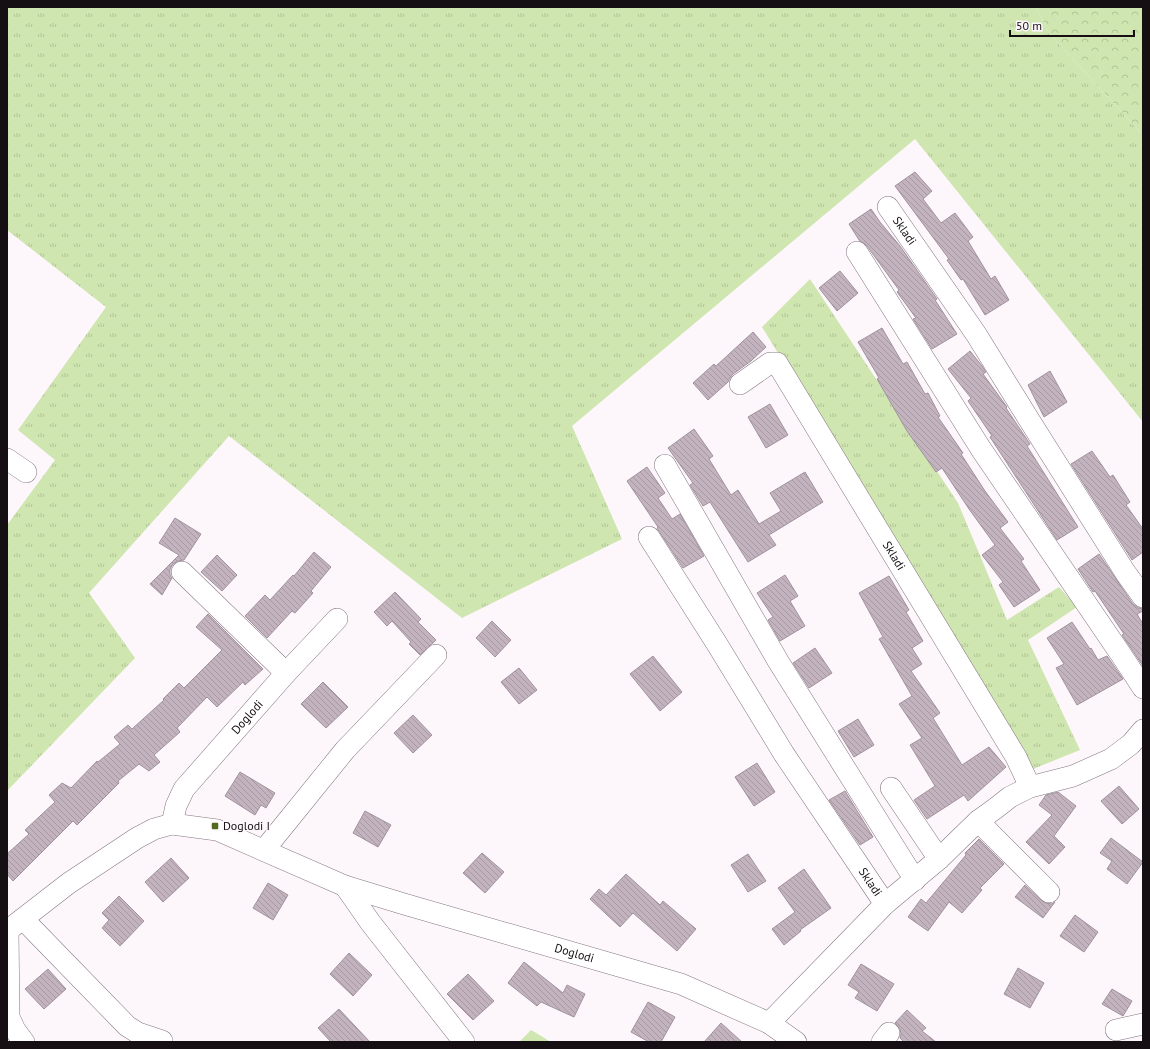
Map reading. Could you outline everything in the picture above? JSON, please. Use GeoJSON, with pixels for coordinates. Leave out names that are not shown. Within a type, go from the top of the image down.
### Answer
{"type":"FeatureCollection","features":[{"type":"Feature","properties":{"kind":"street","name":"Skladi"},"geometry":{"type":"LineString","coordinates":[[888,207],[976,334],[1036,432],[1125,572],[1143,597]]}},
{"type":"Feature","properties":{"kind":"street"},"geometry":{"type":"LineString","coordinates":[[857,252],[981,449],[1143,688]]}},
{"type":"Feature","properties":{"kind":"street","name":"Skladi"},"geometry":{"type":"LineString","coordinates":[[740,384],[770,363],[777,363],[1016,757],[1030,787]]}},
{"type":"Feature","properties":{"kind":"street"},"geometry":{"type":"LineString","coordinates":[[7,458],[26,472]]}},
{"type":"Feature","properties":{"kind":"street"},"geometry":{"type":"LineString","coordinates":[[665,465],[778,661],[915,880]]}},
{"type":"Feature","properties":{"kind":"street","name":"Skladi"},"geometry":{"type":"LineString","coordinates":[[649,537],[717,644],[784,754],[885,904]]}},
{"type":"Feature","properties":{"kind":"street"},"geometry":{"type":"LineString","coordinates":[[182,572],[286,672]]}},
{"type":"Feature","properties":{"kind":"street","name":"Doglodi"},"geometry":{"type":"LineString","coordinates":[[172,824],[176,806],[184,789],[286,672],[337,618]]}},
{"type":"Feature","properties":{"kind":"street"},"geometry":{"type":"LineString","coordinates":[[264,850],[346,750],[436,655]]}},
{"type":"Feature","properties":{"kind":"street","name":"Skladi"},"geometry":{"type":"LineString","coordinates":[[769,1023],[885,904],[939,859],[978,821],[1010,797],[1030,787],[1073,776],[1111,759],[1131,744],[1143,730]]}},
{"type":"Feature","properties":{"kind":"street"},"geometry":{"type":"LineString","coordinates":[[891,788],[939,859]]}},
{"type":"Feature","properties":{"kind":"street"},"geometry":{"type":"LineString","coordinates":[[978,821],[1049,892]]}},
{"type":"Feature","properties":{"kind":"street","name":"Doglodi"},"geometry":{"type":"LineString","coordinates":[[13,927],[69,883],[137,838],[154,829],[172,824],[217,830],[345,886],[412,907],[682,984],[769,1023],[796,1042]]}},
{"type":"Feature","properties":{"kind":"street"},"geometry":{"type":"LineString","coordinates":[[345,886],[370,922],[464,1042]]}},
{"type":"Feature","properties":{"kind":"street"},"geometry":{"type":"LineString","coordinates":[[13,927],[127,1026],[138,1033],[162,1041]]}},
{"type":"Feature","properties":{"kind":"street"},"geometry":{"type":"LineString","coordinates":[[13,927],[9,1017],[15,1030],[24,1042]]}},
{"type":"Feature","properties":{"kind":"street"},"geometry":{"type":"LineString","coordinates":[[1116,1030],[1143,1024]]}},
{"type":"Feature","properties":{"kind":"green space"},"geometry":{"type":"Polygon","coordinates":[[[7,7],[1036,7],[1049,33],[1143,135],[1143,422],[915,139],[572,426],[622,539],[462,618],[229,436],[89,593],[135,658],[7,791],[7,525],[55,460],[18,430],[106,307],[7,230],[7,7]]]}},
{"type":"Feature","properties":{"kind":"green space"},"geometry":{"type":"Polygon","coordinates":[[[1036,7],[1143,7],[1143,135],[1049,33],[1036,7]]]}},
{"type":"Feature","properties":{"kind":"green space"},"geometry":{"type":"Polygon","coordinates":[[[810,279],[958,503],[1007,620],[1059,587],[1077,607],[1028,640],[1080,750],[1033,769],[762,327],[810,279]]]}},
{"type":"Feature","properties":{"kind":"green space"},"geometry":{"type":"Polygon","coordinates":[[[531,1030],[551,1042],[519,1042],[531,1030]]]}},
{"type":"Feature","properties":{"kind":"building"},"geometry":{"type":"Polygon","coordinates":[[[915,172],[932,191],[923,199],[941,223],[955,213],[973,237],[968,241],[991,279],[995,276],[1009,300],[985,315],[963,279],[961,280],[947,260],[949,259],[895,186],[915,172]]]}},
{"type":"Feature","properties":{"kind":"building"},"geometry":{"type":"Polygon","coordinates":[[[871,209],[900,246],[937,299],[935,300],[957,334],[932,349],[913,319],[916,318],[897,292],[899,290],[867,246],[859,240],[849,224],[871,209]]]}},
{"type":"Feature","properties":{"kind":"building"},"geometry":{"type":"Polygon","coordinates":[[[840,271],[858,293],[837,311],[819,288],[840,271]]]}},
{"type":"Feature","properties":{"kind":"building"},"geometry":{"type":"Polygon","coordinates":[[[882,328],[903,364],[907,362],[925,394],[928,393],[940,416],[938,417],[963,453],[961,454],[985,491],[1008,522],[1000,528],[1024,559],[1021,561],[1040,590],[1014,607],[999,585],[1003,582],[982,555],[995,545],[942,468],[936,472],[907,431],[877,379],[879,378],[858,342],[882,328]]]}},
{"type":"Feature","properties":{"kind":"building"},"geometry":{"type":"Polygon","coordinates":[[[753,332],[766,347],[751,361],[733,374],[728,382],[708,400],[693,383],[714,364],[716,366],[753,332]]]}},
{"type":"Feature","properties":{"kind":"building"},"geometry":{"type":"Polygon","coordinates":[[[970,351],[986,372],[983,374],[1007,407],[1006,408],[1030,444],[1027,446],[1078,527],[1057,540],[990,437],[992,436],[968,401],[971,398],[948,369],[970,351]]]}},
{"type":"Feature","properties":{"kind":"building"},"geometry":{"type":"Polygon","coordinates":[[[1050,371],[1067,402],[1044,417],[1028,385],[1050,371]]]}},
{"type":"Feature","properties":{"kind":"building"},"geometry":{"type":"Polygon","coordinates":[[[770,404],[788,435],[766,448],[748,417],[770,404]]]}},
{"type":"Feature","properties":{"kind":"building"},"geometry":{"type":"Polygon","coordinates":[[[694,429],[713,456],[709,459],[731,495],[738,490],[759,524],[781,511],[770,493],[805,472],[823,502],[769,535],[776,545],[748,562],[710,502],[703,506],[690,485],[693,483],[668,448],[694,429]]]}},
{"type":"Feature","properties":{"kind":"building"},"geometry":{"type":"Polygon","coordinates":[[[1092,451],[1110,477],[1113,475],[1130,502],[1126,505],[1143,529],[1143,552],[1132,560],[1071,464],[1092,451]]]}},
{"type":"Feature","properties":{"kind":"building"},"geometry":{"type":"Polygon","coordinates":[[[647,467],[665,493],[658,498],[672,519],[680,514],[704,556],[683,568],[627,481],[647,467]]]}},
{"type":"Feature","properties":{"kind":"building"},"geometry":{"type":"Polygon","coordinates":[[[175,518],[201,534],[184,560],[173,564],[170,569],[170,575],[172,578],[162,595],[150,584],[179,555],[159,543],[175,518]]]}},
{"type":"Feature","properties":{"kind":"building"},"geometry":{"type":"Polygon","coordinates":[[[314,552],[331,567],[311,591],[313,593],[295,613],[292,611],[267,638],[245,616],[265,595],[270,600],[293,575],[294,576],[314,552]]]}},
{"type":"Feature","properties":{"kind":"building"},"geometry":{"type":"Polygon","coordinates":[[[1099,554],[1133,604],[1138,608],[1143,609],[1143,611],[1137,614],[1143,624],[1143,666],[1122,635],[1124,634],[1078,569],[1099,554]]]}},
{"type":"Feature","properties":{"kind":"building"},"geometry":{"type":"Polygon","coordinates":[[[217,555],[237,575],[222,591],[201,572],[217,555]]]}},
{"type":"Feature","properties":{"kind":"building"},"geometry":{"type":"Polygon","coordinates":[[[785,575],[798,596],[790,601],[805,626],[780,641],[768,620],[773,617],[757,593],[785,575]]]}},
{"type":"Feature","properties":{"kind":"building"},"geometry":{"type":"Polygon","coordinates":[[[889,576],[909,610],[906,612],[923,641],[912,648],[922,664],[911,671],[940,713],[933,718],[962,765],[989,747],[1006,767],[968,801],[964,795],[927,819],[914,800],[935,786],[910,745],[922,738],[899,704],[912,696],[879,639],[883,637],[859,593],[889,576]]]}},
{"type":"Feature","properties":{"kind":"building"},"geometry":{"type":"Polygon","coordinates":[[[395,592],[421,619],[418,622],[436,640],[420,655],[409,644],[411,642],[392,621],[387,626],[374,612],[395,592]]]}},
{"type":"Feature","properties":{"kind":"building"},"geometry":{"type":"Polygon","coordinates":[[[208,614],[263,669],[245,685],[243,682],[217,707],[207,697],[177,728],[180,732],[154,755],[160,762],[149,771],[139,764],[118,781],[119,783],[77,825],[73,821],[13,881],[7,874],[7,854],[29,834],[25,830],[55,802],[49,795],[62,783],[71,788],[97,761],[98,762],[120,744],[114,737],[128,725],[132,729],[164,700],[163,699],[179,683],[184,688],[222,650],[196,627],[208,614]]]}},
{"type":"Feature","properties":{"kind":"building"},"geometry":{"type":"Polygon","coordinates":[[[492,621],[511,640],[495,657],[476,638],[492,621]]]}},
{"type":"Feature","properties":{"kind":"building"},"geometry":{"type":"Polygon","coordinates":[[[1072,622],[1098,660],[1107,656],[1123,679],[1077,705],[1056,668],[1064,664],[1047,638],[1072,622]]]}},
{"type":"Feature","properties":{"kind":"building"},"geometry":{"type":"Polygon","coordinates":[[[815,648],[832,673],[809,688],[793,663],[815,648]]]}},
{"type":"Feature","properties":{"kind":"building"},"geometry":{"type":"Polygon","coordinates":[[[653,656],[682,692],[660,711],[630,674],[653,656]]]}},
{"type":"Feature","properties":{"kind":"building"},"geometry":{"type":"Polygon","coordinates":[[[519,668],[537,690],[519,704],[501,682],[519,668]]]}},
{"type":"Feature","properties":{"kind":"building"},"geometry":{"type":"Polygon","coordinates":[[[323,682],[348,707],[326,728],[301,704],[323,682]]]}},
{"type":"Feature","properties":{"kind":"building"},"geometry":{"type":"Polygon","coordinates":[[[413,715],[432,735],[413,753],[394,733],[413,715]]]}},
{"type":"Feature","properties":{"kind":"building"},"geometry":{"type":"Polygon","coordinates":[[[858,719],[874,745],[854,757],[838,731],[858,719]]]}},
{"type":"Feature","properties":{"kind":"building"},"geometry":{"type":"Polygon","coordinates":[[[757,763],[775,792],[754,806],[735,777],[757,763]]]}},
{"type":"Feature","properties":{"kind":"building"},"geometry":{"type":"Polygon","coordinates":[[[240,772],[275,793],[266,808],[261,805],[255,815],[225,796],[240,772]]]}},
{"type":"Feature","properties":{"kind":"building"},"geometry":{"type":"Polygon","coordinates":[[[1119,786],[1139,809],[1122,824],[1101,801],[1119,786]]]}},
{"type":"Feature","properties":{"kind":"building"},"geometry":{"type":"Polygon","coordinates":[[[845,791],[873,837],[860,845],[829,800],[845,791]]]}},
{"type":"Feature","properties":{"kind":"building"},"geometry":{"type":"Polygon","coordinates":[[[1058,792],[1076,806],[1054,836],[1065,847],[1049,864],[1026,842],[1052,815],[1039,805],[1046,795],[1058,792]]]}},
{"type":"Feature","properties":{"kind":"building"},"geometry":{"type":"Polygon","coordinates":[[[365,811],[391,825],[378,847],[353,833],[365,811]]]}},
{"type":"Feature","properties":{"kind":"building"},"geometry":{"type":"Polygon","coordinates":[[[1111,838],[1143,862],[1127,884],[1107,869],[1112,861],[1100,853],[1111,838]]]}},
{"type":"Feature","properties":{"kind":"building"},"geometry":{"type":"Polygon","coordinates":[[[979,839],[1004,864],[980,888],[982,890],[962,913],[949,902],[928,931],[908,917],[921,899],[926,903],[966,855],[965,853],[979,839]]]}},
{"type":"Feature","properties":{"kind":"building"},"geometry":{"type":"Polygon","coordinates":[[[482,853],[504,872],[485,893],[463,873],[482,853]]]}},
{"type":"Feature","properties":{"kind":"building"},"geometry":{"type":"Polygon","coordinates":[[[748,854],[766,881],[748,892],[731,865],[748,854]]]}},
{"type":"Feature","properties":{"kind":"building"},"geometry":{"type":"Polygon","coordinates":[[[171,858],[189,878],[163,902],[145,882],[171,858]]]}},
{"type":"Feature","properties":{"kind":"building"},"geometry":{"type":"Polygon","coordinates":[[[804,869],[831,908],[800,930],[801,931],[784,945],[772,929],[795,912],[778,888],[804,869]]]}},
{"type":"Feature","properties":{"kind":"building"},"geometry":{"type":"Polygon","coordinates":[[[626,874],[660,905],[663,901],[696,929],[677,951],[633,913],[620,927],[590,899],[599,889],[606,895],[626,874]]]}},
{"type":"Feature","properties":{"kind":"building"},"geometry":{"type":"Polygon","coordinates":[[[268,883],[288,895],[273,920],[253,908],[268,883]]]}},
{"type":"Feature","properties":{"kind":"building"},"geometry":{"type":"Polygon","coordinates":[[[1025,885],[1046,903],[1052,904],[1055,902],[1043,918],[1015,897],[1025,885]]]}},
{"type":"Feature","properties":{"kind":"building"},"geometry":{"type":"Polygon","coordinates":[[[119,896],[144,921],[120,946],[102,928],[109,920],[102,913],[119,896]]]}},
{"type":"Feature","properties":{"kind":"building"},"geometry":{"type":"Polygon","coordinates":[[[1075,915],[1098,932],[1084,952],[1060,936],[1075,915]]]}},
{"type":"Feature","properties":{"kind":"building"},"geometry":{"type":"Polygon","coordinates":[[[349,953],[372,975],[353,996],[330,974],[349,953]]]}},
{"type":"Feature","properties":{"kind":"building"},"geometry":{"type":"Polygon","coordinates":[[[524,962],[563,993],[567,985],[585,994],[574,1017],[541,1002],[537,1006],[508,983],[524,962]]]}},
{"type":"Feature","properties":{"kind":"building"},"geometry":{"type":"Polygon","coordinates":[[[861,964],[894,984],[877,1011],[855,998],[859,992],[848,985],[861,964]]]}},
{"type":"Feature","properties":{"kind":"building"},"geometry":{"type":"Polygon","coordinates":[[[1018,968],[1044,983],[1030,1008],[1004,994],[1018,968]]]}},
{"type":"Feature","properties":{"kind":"building"},"geometry":{"type":"Polygon","coordinates":[[[48,969],[66,989],[44,1009],[25,989],[48,969]]]}},
{"type":"Feature","properties":{"kind":"building"},"geometry":{"type":"Polygon","coordinates":[[[468,974],[494,1001],[473,1020],[447,994],[468,974]]]}},
{"type":"Feature","properties":{"kind":"building"},"geometry":{"type":"Polygon","coordinates":[[[1112,989],[1132,1001],[1123,1016],[1102,1004],[1112,989]]]}},
{"type":"Feature","properties":{"kind":"building"},"geometry":{"type":"Polygon","coordinates":[[[648,1002],[675,1017],[661,1042],[649,1042],[631,1032],[648,1002]]]}},
{"type":"Feature","properties":{"kind":"building"},"geometry":{"type":"Polygon","coordinates":[[[339,1009],[370,1042],[331,1042],[318,1028],[339,1009]]]}},
{"type":"Feature","properties":{"kind":"building"},"geometry":{"type":"Polygon","coordinates":[[[907,1010],[926,1028],[922,1031],[936,1042],[904,1042],[900,1038],[900,1029],[895,1023],[907,1010]]]}},
{"type":"Feature","properties":{"kind":"building"},"geometry":{"type":"Polygon","coordinates":[[[721,1023],[742,1042],[704,1042],[721,1023]]]}},
{"type":"Feature","properties":{"kind":"place","name":"Doglodi I"},"geometry":{"type":"Point","coordinates":[215,826]}}]}
